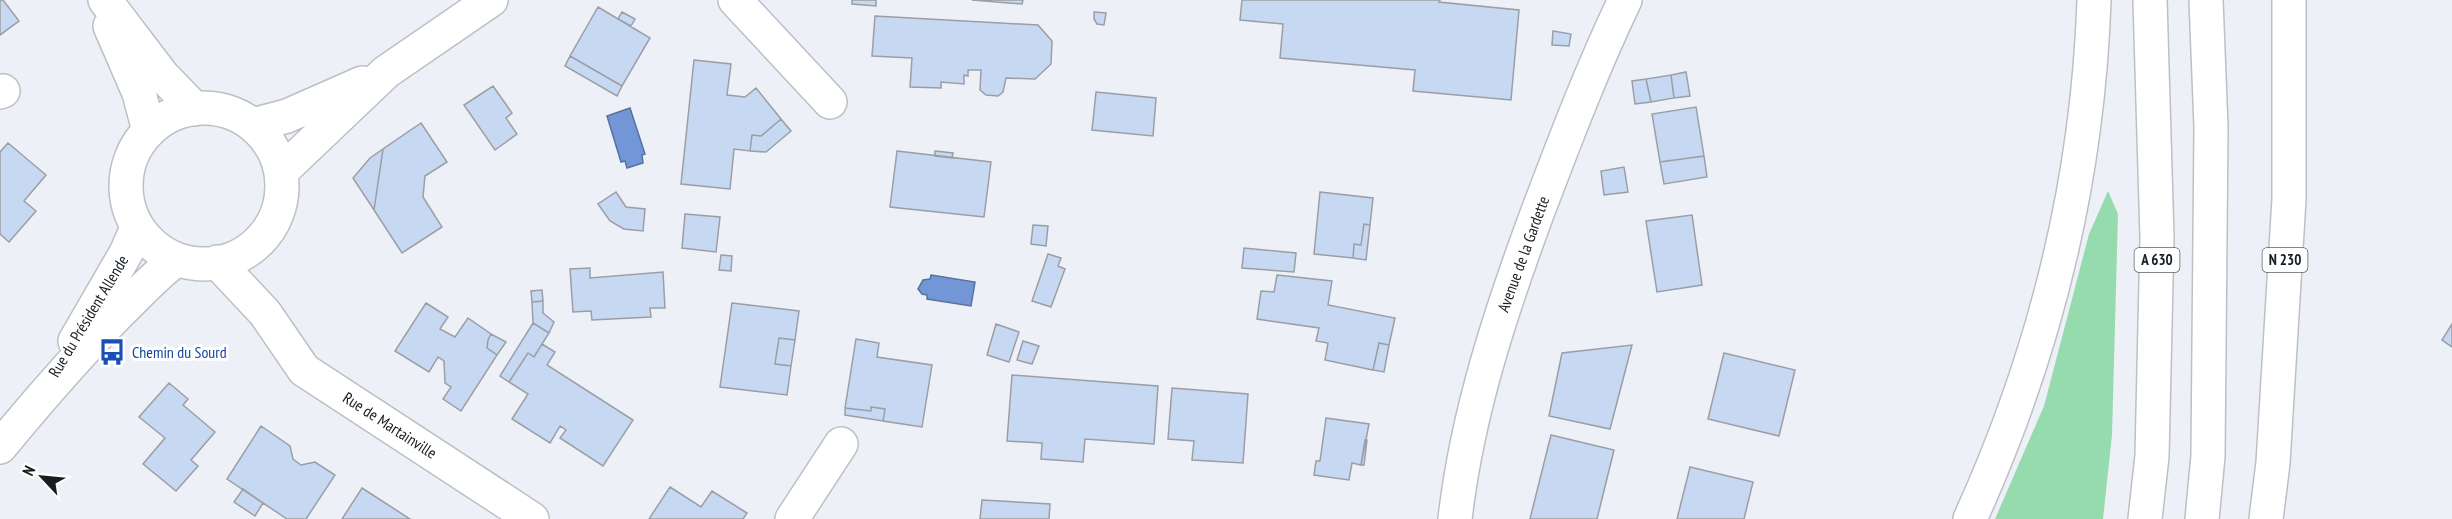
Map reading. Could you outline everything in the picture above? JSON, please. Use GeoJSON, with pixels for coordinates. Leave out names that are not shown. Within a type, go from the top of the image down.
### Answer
{"type":"FeatureCollection","features":[{"type":"Feature","properties":{"kind":"main road"},"geometry":{"type":"LineString","coordinates":[[98,0],[139,93],[148,131]]}},
{"type":"Feature","properties":{"kind":"main road"},"geometry":{"type":"LineString","coordinates":[[105,0],[162,75],[195,109]]}},
{"type":"Feature","properties":{"kind":"main road"},"geometry":{"type":"LineString","coordinates":[[281,172],[386,72],[491,0]]}},
{"type":"Feature","properties":{"kind":"main road"},"geometry":{"type":"LineString","coordinates":[[735,0],[830,102]]}},
{"type":"Feature","properties":{"kind":"main road","name":"Avenue de la Gardette"},"geometry":{"type":"LineString","coordinates":[[1455,519],[1457,497],[1485,368],[1507,294],[1593,69],[1625,0]]}},
{"type":"Feature","properties":{"kind":"main road"},"geometry":{"type":"LineString","coordinates":[[1970,519],[2020,400],[2040,336],[2060,255],[2082,152],[2094,0]]}},
{"type":"Feature","properties":{"kind":"main road","name":"A 630"},"geometry":{"type":"LineString","coordinates":[[2145,519],[2152,456],[2157,238],[2150,0]]}},
{"type":"Feature","properties":{"kind":"main road"},"geometry":{"type":"LineString","coordinates":[[2202,519],[2208,456],[2211,127],[2206,0]]}},
{"type":"Feature","properties":{"kind":"main road","name":"N 230"},"geometry":{"type":"LineString","coordinates":[[2266,519],[2273,463],[2289,199],[2289,0]]}},
{"type":"Feature","properties":{"kind":"main road"},"geometry":{"type":"LineString","coordinates":[[253,125],[287,116],[386,72]]}},
{"type":"Feature","properties":{"kind":"main road"},"geometry":{"type":"LineString","coordinates":[[208,108],[232,112],[253,125],[271,146],[281,172],[282,192],[278,210],[270,228],[258,243],[244,254],[202,265],[176,260],[154,247],[137,228],[127,205],[126,181],[131,157],[148,131],[162,120],[184,110],[195,109],[208,108]]}},
{"type":"Feature","properties":{"kind":"main road","name":"Rue du Président Allende"},"geometry":{"type":"LineString","coordinates":[[36,403],[87,322],[126,253],[137,228]]}},
{"type":"Feature","properties":{"kind":"main road","name":"Rue de Martainville"},"geometry":{"type":"LineString","coordinates":[[258,243],[265,313]]}},
{"type":"Feature","properties":{"kind":"main road","name":"Rue du Président Allende"},"geometry":{"type":"LineString","coordinates":[[0,447],[96,336],[162,270],[176,260]]}},
{"type":"Feature","properties":{"kind":"main road","name":"Rue de Martainville"},"geometry":{"type":"LineString","coordinates":[[217,262],[265,313],[304,370],[532,519]]}},
{"type":"Feature","properties":{"kind":"main road"},"geometry":{"type":"LineString","coordinates":[[792,519],[841,444]]}},
{"type":"Feature","properties":{"kind":"green space"},"geometry":{"type":"Polygon","coordinates":[[[2108,191],[2118,214],[2112,435],[2103,519],[1995,519],[2044,406],[2089,234],[2108,191]]]}},
{"type":"Feature","properties":{"kind":"water"},"geometry":{"type":"Polygon","coordinates":[[[630,108],[645,154],[642,155],[643,163],[627,168],[625,161],[621,162],[607,116],[630,108]]]}},
{"type":"Feature","properties":{"kind":"water"},"geometry":{"type":"Polygon","coordinates":[[[931,275],[975,282],[971,306],[927,299],[927,295],[922,294],[918,289],[923,280],[930,279],[931,275]]]}},
{"type":"Feature","properties":{"kind":"building"},"geometry":{"type":"Polygon","coordinates":[[[0,0],[3,0],[19,21],[0,35],[0,0]]]}},
{"type":"Feature","properties":{"kind":"building"},"geometry":{"type":"Polygon","coordinates":[[[852,0],[876,0],[876,6],[852,4],[852,0]]]}},
{"type":"Feature","properties":{"kind":"building"},"geometry":{"type":"Polygon","coordinates":[[[972,0],[1023,0],[1022,4],[972,0]]]}},
{"type":"Feature","properties":{"kind":"building"},"geometry":{"type":"Polygon","coordinates":[[[1242,0],[1440,0],[1439,2],[1519,10],[1511,100],[1413,91],[1415,70],[1280,58],[1283,24],[1240,20],[1242,0]]]}},
{"type":"Feature","properties":{"kind":"building"},"geometry":{"type":"Polygon","coordinates":[[[598,7],[650,38],[622,86],[570,56],[598,7]]]}},
{"type":"Feature","properties":{"kind":"building"},"geometry":{"type":"Polygon","coordinates":[[[622,12],[635,19],[631,26],[618,19],[622,12]]]}},
{"type":"Feature","properties":{"kind":"building"},"geometry":{"type":"Polygon","coordinates":[[[1094,12],[1106,13],[1104,25],[1097,24],[1094,12]]]}},
{"type":"Feature","properties":{"kind":"building"},"geometry":{"type":"Polygon","coordinates":[[[875,16],[1038,25],[1052,41],[1051,64],[1035,79],[1006,78],[1003,92],[998,96],[986,95],[980,90],[981,70],[968,70],[968,76],[964,75],[964,84],[941,82],[941,88],[910,87],[912,58],[872,56],[875,16]]]}},
{"type":"Feature","properties":{"kind":"building"},"geometry":{"type":"Polygon","coordinates":[[[1553,31],[1571,34],[1569,46],[1552,45],[1553,31]]]}},
{"type":"Feature","properties":{"kind":"building"},"geometry":{"type":"Polygon","coordinates":[[[570,56],[622,86],[617,96],[565,66],[570,56]]]}},
{"type":"Feature","properties":{"kind":"building"},"geometry":{"type":"Polygon","coordinates":[[[694,60],[731,64],[727,95],[745,97],[756,88],[781,119],[761,136],[752,135],[750,151],[734,149],[730,189],[681,184],[694,60]]]}},
{"type":"Feature","properties":{"kind":"building"},"geometry":{"type":"Polygon","coordinates":[[[1686,72],[1690,96],[1674,98],[1671,75],[1686,72]]]}},
{"type":"Feature","properties":{"kind":"building"},"geometry":{"type":"Polygon","coordinates":[[[1671,75],[1674,98],[1651,102],[1646,79],[1671,75]]]}},
{"type":"Feature","properties":{"kind":"building"},"geometry":{"type":"Polygon","coordinates":[[[1646,79],[1651,102],[1635,104],[1632,81],[1646,79]]]}},
{"type":"Feature","properties":{"kind":"building"},"geometry":{"type":"Polygon","coordinates":[[[493,86],[512,113],[506,118],[517,134],[495,150],[464,105],[493,86]]]}},
{"type":"Feature","properties":{"kind":"building"},"geometry":{"type":"Polygon","coordinates":[[[1096,92],[1156,98],[1153,136],[1092,130],[1096,92]]]}},
{"type":"Feature","properties":{"kind":"building"},"geometry":{"type":"Polygon","coordinates":[[[1696,107],[1704,156],[1660,162],[1652,114],[1696,107]]]}},
{"type":"Feature","properties":{"kind":"building"},"geometry":{"type":"Polygon","coordinates":[[[781,119],[791,131],[766,152],[750,151],[752,135],[761,136],[781,119]]]}},
{"type":"Feature","properties":{"kind":"building"},"geometry":{"type":"Polygon","coordinates":[[[421,123],[447,162],[425,176],[423,197],[442,227],[402,253],[374,210],[383,149],[421,123]]]}},
{"type":"Feature","properties":{"kind":"building"},"geometry":{"type":"Polygon","coordinates":[[[8,143],[46,175],[24,201],[36,211],[9,242],[0,234],[0,152],[8,143]]]}},
{"type":"Feature","properties":{"kind":"building"},"geometry":{"type":"Polygon","coordinates":[[[383,149],[374,210],[353,178],[370,158],[383,149]]]}},
{"type":"Feature","properties":{"kind":"building"},"geometry":{"type":"Polygon","coordinates":[[[897,151],[991,162],[984,217],[890,207],[897,151]]]}},
{"type":"Feature","properties":{"kind":"building"},"geometry":{"type":"Polygon","coordinates":[[[935,151],[953,153],[952,158],[935,156],[935,151]]]}},
{"type":"Feature","properties":{"kind":"building"},"geometry":{"type":"Polygon","coordinates":[[[1704,156],[1707,177],[1664,184],[1660,162],[1704,156]]]}},
{"type":"Feature","properties":{"kind":"building"},"geometry":{"type":"Polygon","coordinates":[[[1624,167],[1628,192],[1604,195],[1601,171],[1624,167]]]}},
{"type":"Feature","properties":{"kind":"building"},"geometry":{"type":"Polygon","coordinates":[[[616,192],[626,207],[645,209],[643,231],[624,229],[610,221],[598,204],[616,192]]]}},
{"type":"Feature","properties":{"kind":"building"},"geometry":{"type":"Polygon","coordinates":[[[1320,192],[1373,198],[1370,225],[1364,224],[1361,245],[1354,244],[1353,258],[1314,254],[1320,192]]]}},
{"type":"Feature","properties":{"kind":"building"},"geometry":{"type":"Polygon","coordinates":[[[685,214],[720,217],[716,252],[682,248],[685,214]]]}},
{"type":"Feature","properties":{"kind":"building"},"geometry":{"type":"Polygon","coordinates":[[[1692,215],[1702,285],[1657,292],[1646,221],[1692,215]]]}},
{"type":"Feature","properties":{"kind":"building"},"geometry":{"type":"Polygon","coordinates":[[[1364,224],[1370,225],[1366,260],[1353,258],[1354,244],[1361,245],[1364,224]]]}},
{"type":"Feature","properties":{"kind":"building"},"geometry":{"type":"Polygon","coordinates":[[[1033,225],[1048,226],[1046,246],[1031,244],[1033,225]]]}},
{"type":"Feature","properties":{"kind":"building"},"geometry":{"type":"Polygon","coordinates":[[[1244,248],[1296,253],[1294,272],[1242,268],[1244,248]]]}},
{"type":"Feature","properties":{"kind":"building"},"geometry":{"type":"Polygon","coordinates":[[[1048,254],[1061,258],[1058,266],[1065,269],[1051,307],[1032,301],[1048,254]]]}},
{"type":"Feature","properties":{"kind":"building"},"geometry":{"type":"Polygon","coordinates":[[[721,255],[732,256],[731,271],[719,270],[721,255]]]}},
{"type":"Feature","properties":{"kind":"building"},"geometry":{"type":"Polygon","coordinates":[[[590,268],[590,278],[663,272],[665,308],[650,308],[651,317],[592,320],[591,311],[573,312],[570,269],[590,268]]]}},
{"type":"Feature","properties":{"kind":"building"},"geometry":{"type":"Polygon","coordinates":[[[1277,275],[1332,281],[1328,305],[1395,318],[1389,345],[1379,343],[1373,370],[1325,360],[1328,343],[1316,341],[1319,328],[1257,319],[1261,291],[1274,292],[1277,275]]]}},
{"type":"Feature","properties":{"kind":"building"},"geometry":{"type":"Polygon","coordinates":[[[542,290],[543,301],[532,302],[531,291],[542,290]]]}},
{"type":"Feature","properties":{"kind":"building"},"geometry":{"type":"Polygon","coordinates":[[[543,301],[543,313],[554,322],[549,333],[533,323],[532,302],[543,301]]]}},
{"type":"Feature","properties":{"kind":"building"},"geometry":{"type":"Polygon","coordinates":[[[426,303],[448,317],[440,329],[455,337],[468,318],[491,334],[487,348],[497,355],[461,411],[443,399],[451,387],[445,383],[444,361],[438,357],[429,372],[395,351],[426,303]]]}},
{"type":"Feature","properties":{"kind":"building"},"geometry":{"type":"Polygon","coordinates":[[[732,303],[799,311],[795,340],[779,338],[775,364],[791,366],[787,395],[720,387],[732,303]]]}},
{"type":"Feature","properties":{"kind":"building"},"geometry":{"type":"Polygon","coordinates":[[[533,323],[549,333],[534,357],[528,353],[509,382],[500,376],[533,323]]]}},
{"type":"Feature","properties":{"kind":"building"},"geometry":{"type":"Polygon","coordinates":[[[996,324],[1019,332],[1009,362],[987,355],[996,324]]]}},
{"type":"Feature","properties":{"kind":"building"},"geometry":{"type":"Polygon","coordinates":[[[2452,324],[2452,347],[2442,340],[2452,324]]]}},
{"type":"Feature","properties":{"kind":"building"},"geometry":{"type":"Polygon","coordinates":[[[491,334],[506,342],[497,355],[487,348],[491,334]]]}},
{"type":"Feature","properties":{"kind":"building"},"geometry":{"type":"Polygon","coordinates":[[[779,338],[795,340],[791,366],[775,364],[779,338]]]}},
{"type":"Feature","properties":{"kind":"building"},"geometry":{"type":"Polygon","coordinates":[[[856,339],[879,343],[877,357],[932,365],[922,427],[883,421],[885,409],[871,407],[871,411],[845,408],[856,339]]]}},
{"type":"Feature","properties":{"kind":"building"},"geometry":{"type":"Polygon","coordinates":[[[1023,341],[1039,346],[1032,364],[1017,360],[1023,341]]]}},
{"type":"Feature","properties":{"kind":"building"},"geometry":{"type":"Polygon","coordinates":[[[1379,343],[1389,345],[1384,372],[1373,370],[1379,343]]]}},
{"type":"Feature","properties":{"kind":"building"},"geometry":{"type":"Polygon","coordinates":[[[542,344],[555,352],[547,365],[633,420],[603,466],[560,438],[566,430],[560,426],[550,443],[512,419],[528,394],[509,382],[528,353],[534,357],[542,344]]]}},
{"type":"Feature","properties":{"kind":"building"},"geometry":{"type":"Polygon","coordinates":[[[1632,345],[1610,429],[1549,416],[1562,353],[1632,345]]]}},
{"type":"Feature","properties":{"kind":"building"},"geometry":{"type":"Polygon","coordinates":[[[1724,353],[1795,370],[1779,436],[1708,419],[1724,353]]]}},
{"type":"Feature","properties":{"kind":"building"},"geometry":{"type":"Polygon","coordinates":[[[1012,375],[1158,386],[1154,444],[1085,439],[1083,462],[1041,459],[1042,443],[1007,441],[1012,375]]]}},
{"type":"Feature","properties":{"kind":"building"},"geometry":{"type":"Polygon","coordinates":[[[169,383],[188,399],[183,405],[215,432],[191,460],[198,466],[176,491],[143,464],[165,438],[139,417],[169,383]]]}},
{"type":"Feature","properties":{"kind":"building"},"geometry":{"type":"Polygon","coordinates":[[[1172,388],[1248,394],[1243,463],[1192,460],[1194,441],[1168,439],[1172,388]]]}},
{"type":"Feature","properties":{"kind":"building"},"geometry":{"type":"Polygon","coordinates":[[[871,407],[885,409],[883,421],[845,415],[845,408],[871,411],[871,407]]]}},
{"type":"Feature","properties":{"kind":"building"},"geometry":{"type":"Polygon","coordinates":[[[1326,418],[1369,424],[1361,465],[1352,463],[1349,480],[1314,475],[1316,461],[1320,461],[1326,418]]]}},
{"type":"Feature","properties":{"kind":"building"},"geometry":{"type":"Polygon","coordinates":[[[261,426],[290,446],[293,459],[301,465],[315,462],[335,475],[306,519],[287,519],[227,479],[261,426]]]}},
{"type":"Feature","properties":{"kind":"building"},"geometry":{"type":"Polygon","coordinates":[[[1551,435],[1614,450],[1597,519],[1530,519],[1551,435]]]}},
{"type":"Feature","properties":{"kind":"building"},"geometry":{"type":"Polygon","coordinates":[[[1365,440],[1367,440],[1364,465],[1361,465],[1365,440]]]}},
{"type":"Feature","properties":{"kind":"building"},"geometry":{"type":"Polygon","coordinates":[[[1690,467],[1753,482],[1744,519],[1677,519],[1690,467]]]}},
{"type":"Feature","properties":{"kind":"building"},"geometry":{"type":"Polygon","coordinates":[[[670,487],[701,507],[712,491],[747,513],[743,519],[649,519],[670,487]]]}},
{"type":"Feature","properties":{"kind":"building"},"geometry":{"type":"Polygon","coordinates":[[[362,488],[410,519],[342,519],[362,488]]]}},
{"type":"Feature","properties":{"kind":"building"},"geometry":{"type":"Polygon","coordinates":[[[243,489],[263,503],[255,516],[234,502],[243,489]]]}},
{"type":"Feature","properties":{"kind":"building"},"geometry":{"type":"Polygon","coordinates":[[[982,500],[1050,504],[1049,519],[980,519],[982,500]]]}},
{"type":"Feature","properties":{"kind":"place","name":"Chemin du Sourd"},"geometry":{"type":"Point","coordinates":[112,352]}}]}
